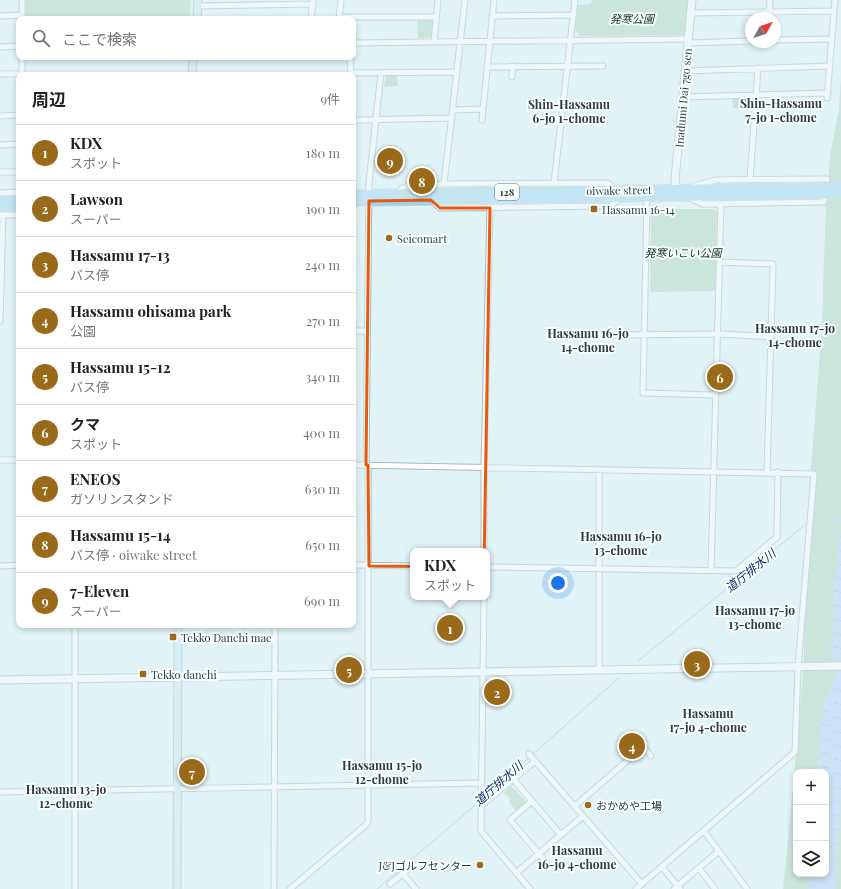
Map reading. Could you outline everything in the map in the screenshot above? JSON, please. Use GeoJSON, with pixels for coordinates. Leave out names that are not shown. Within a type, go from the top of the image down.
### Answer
{"type":"FeatureCollection","features":[{"type":"Feature","properties":{"kind":"main road"},"geometry":{"type":"LineString","coordinates":[[197,16],[198,3]]}},
{"type":"Feature","properties":{"kind":"main road"},"geometry":{"type":"LineString","coordinates":[[192,72],[193,60]]}},
{"type":"Feature","properties":{"kind":"main road","name":"oiwake street"},"geometry":{"type":"LineString","coordinates":[[795,191],[841,186]]}},
{"type":"Feature","properties":{"kind":"main road","name":"oiwake street"},"geometry":{"type":"LineString","coordinates":[[398,193],[617,190],[676,192],[795,191],[841,193]]}},
{"type":"Feature","properties":{"kind":"main road","name":"128"},"geometry":{"type":"LineString","coordinates":[[620,198],[647,197],[676,192]]}},
{"type":"Feature","properties":{"kind":"main road","name":"128"},"geometry":{"type":"LineString","coordinates":[[356,201],[398,193]]}},
{"type":"Feature","properties":{"kind":"main road","name":"128"},"geometry":{"type":"LineString","coordinates":[[356,195],[369,198],[431,200]]}},
{"type":"Feature","properties":{"kind":"main road","name":"oiwake street"},"geometry":{"type":"LineString","coordinates":[[431,200],[620,198]]}},
{"type":"Feature","properties":{"kind":"main road"},"geometry":{"type":"LineString","coordinates":[[0,200],[16,200]]}},
{"type":"Feature","properties":{"kind":"main road"},"geometry":{"type":"LineString","coordinates":[[1,213],[16,208]]}},
{"type":"Feature","properties":{"kind":"main road"},"geometry":{"type":"LineString","coordinates":[[177,889],[178,628]]}},
{"type":"Feature","properties":{"kind":"street"},"geometry":{"type":"LineString","coordinates":[[22,0],[22,16]]}},
{"type":"Feature","properties":{"kind":"street"},"geometry":{"type":"LineString","coordinates":[[339,16],[341,0]]}},
{"type":"Feature","properties":{"kind":"street"},"geometry":{"type":"LineString","coordinates":[[434,42],[438,0]]}},
{"type":"Feature","properties":{"kind":"street"},"geometry":{"type":"LineString","coordinates":[[444,184],[465,0]]}},
{"type":"Feature","properties":{"kind":"street"},"geometry":{"type":"LineString","coordinates":[[482,120],[494,0]]}},
{"type":"Feature","properties":{"kind":"street"},"geometry":{"type":"LineString","coordinates":[[554,183],[575,0]]}},
{"type":"Feature","properties":{"kind":"street","name":"Inadumi Dai 7go sen"},"geometry":{"type":"LineString","coordinates":[[676,192],[692,0]]}},
{"type":"Feature","properties":{"kind":"street"},"geometry":{"type":"LineString","coordinates":[[770,0],[770,12],[834,11]]}},
{"type":"Feature","properties":{"kind":"street"},"geometry":{"type":"LineString","coordinates":[[683,97],[757,94],[827,95],[834,0]]}},
{"type":"Feature","properties":{"kind":"street"},"geometry":{"type":"LineString","coordinates":[[198,3],[313,2],[311,16]]}},
{"type":"Feature","properties":{"kind":"street"},"geometry":{"type":"LineString","coordinates":[[690,13],[745,12]]}},
{"type":"Feature","properties":{"kind":"street"},"geometry":{"type":"LineString","coordinates":[[492,16],[574,15]]}},
{"type":"Feature","properties":{"kind":"street"},"geometry":{"type":"LineString","coordinates":[[0,16],[16,17]]}},
{"type":"Feature","properties":{"kind":"street"},"geometry":{"type":"LineString","coordinates":[[356,18],[436,17]]}},
{"type":"Feature","properties":{"kind":"street"},"geometry":{"type":"LineString","coordinates":[[781,40],[832,39]]}},
{"type":"Feature","properties":{"kind":"street"},"geometry":{"type":"LineString","coordinates":[[356,43],[570,40],[745,41]]}},
{"type":"Feature","properties":{"kind":"street"},"geometry":{"type":"LineString","coordinates":[[0,47],[16,46]]}},
{"type":"Feature","properties":{"kind":"street"},"geometry":{"type":"LineString","coordinates":[[22,60],[22,72]]}},
{"type":"Feature","properties":{"kind":"street"},"geometry":{"type":"LineString","coordinates":[[350,60],[351,72]]}},
{"type":"Feature","properties":{"kind":"street"},"geometry":{"type":"LineString","coordinates":[[512,77],[513,66]]}},
{"type":"Feature","properties":{"kind":"street"},"geometry":{"type":"LineString","coordinates":[[487,67],[603,66]]}},
{"type":"Feature","properties":{"kind":"street"},"geometry":{"type":"LineString","coordinates":[[685,71],[830,66]]}},
{"type":"Feature","properties":{"kind":"street"},"geometry":{"type":"LineString","coordinates":[[750,180],[758,68]]}},
{"type":"Feature","properties":{"kind":"street"},"geometry":{"type":"LineString","coordinates":[[356,73],[457,72]]}},
{"type":"Feature","properties":{"kind":"street"},"geometry":{"type":"LineString","coordinates":[[290,889],[367,824],[369,786],[367,331],[369,198],[375,120],[382,73]]}},
{"type":"Feature","properties":{"kind":"street"},"geometry":{"type":"LineString","coordinates":[[0,74],[16,75]]}},
{"type":"Feature","properties":{"kind":"street"},"geometry":{"type":"LineString","coordinates":[[453,110],[483,109]]}},
{"type":"Feature","properties":{"kind":"street"},"geometry":{"type":"LineString","coordinates":[[0,116],[16,116]]}},
{"type":"Feature","properties":{"kind":"street"},"geometry":{"type":"LineString","coordinates":[[356,120],[452,118]]}},
{"type":"Feature","properties":{"kind":"street"},"geometry":{"type":"LineString","coordinates":[[0,144],[16,144]]}},
{"type":"Feature","properties":{"kind":"street"},"geometry":{"type":"LineString","coordinates":[[0,172],[16,172]]}},
{"type":"Feature","properties":{"kind":"street"},"geometry":{"type":"LineString","coordinates":[[827,179],[824,202],[703,204],[686,192],[715,180],[827,179]]}},
{"type":"Feature","properties":{"kind":"street"},"geometry":{"type":"LineString","coordinates":[[398,193],[402,188],[409,186],[444,184],[608,183],[617,190]]}},
{"type":"Feature","properties":{"kind":"street"},"geometry":{"type":"LineString","coordinates":[[0,193],[16,192]]}},
{"type":"Feature","properties":{"kind":"street"},"geometry":{"type":"LineString","coordinates":[[647,197],[643,393],[715,395]]}},
{"type":"Feature","properties":{"kind":"street"},"geometry":{"type":"LineString","coordinates":[[431,200],[440,208],[490,208],[611,206],[620,198]]}},
{"type":"Feature","properties":{"kind":"street"},"geometry":{"type":"LineString","coordinates":[[711,571],[712,471],[721,204]]}},
{"type":"Feature","properties":{"kind":"street"},"geometry":{"type":"LineString","coordinates":[[484,548],[484,467],[490,208]]}},
{"type":"Feature","properties":{"kind":"street"},"geometry":{"type":"LineString","coordinates":[[0,321],[1,213],[16,215]]}},
{"type":"Feature","properties":{"kind":"street"},"geometry":{"type":"LineString","coordinates":[[719,262],[773,264],[767,472]]}},
{"type":"Feature","properties":{"kind":"street"},"geometry":{"type":"LineString","coordinates":[[356,332],[367,331]]}},
{"type":"Feature","properties":{"kind":"street"},"geometry":{"type":"LineString","coordinates":[[612,335],[717,335],[771,337]]}},
{"type":"Feature","properties":{"kind":"street"},"geometry":{"type":"LineString","coordinates":[[0,460],[16,460]]}},
{"type":"Feature","properties":{"kind":"street"},"geometry":{"type":"LineString","coordinates":[[356,464],[778,472],[811,473],[815,476],[795,752],[636,889]]}},
{"type":"Feature","properties":{"kind":"street"},"geometry":{"type":"LineString","coordinates":[[599,469],[599,670]]}},
{"type":"Feature","properties":{"kind":"street"},"geometry":{"type":"LineString","coordinates":[[490,567],[736,571],[777,537],[778,472]]}},
{"type":"Feature","properties":{"kind":"street"},"geometry":{"type":"LineString","coordinates":[[356,565],[410,566]]}},
{"type":"Feature","properties":{"kind":"street"},"geometry":{"type":"LineString","coordinates":[[0,566],[16,566]]}},
{"type":"Feature","properties":{"kind":"street"},"geometry":{"type":"LineString","coordinates":[[484,600],[482,831],[530,889]]}},
{"type":"Feature","properties":{"kind":"street"},"geometry":{"type":"LineString","coordinates":[[75,628],[75,889]]}},
{"type":"Feature","properties":{"kind":"street"},"geometry":{"type":"LineString","coordinates":[[274,889],[275,628]]}},
{"type":"Feature","properties":{"kind":"street"},"geometry":{"type":"LineString","coordinates":[[0,680],[841,666]]}},
{"type":"Feature","properties":{"kind":"street"},"geometry":{"type":"LineString","coordinates":[[636,738],[651,756]]}},
{"type":"Feature","properties":{"kind":"street"},"geometry":{"type":"LineString","coordinates":[[575,806],[643,747]]}},
{"type":"Feature","properties":{"kind":"street"},"geometry":{"type":"LineString","coordinates":[[528,754],[642,884]]}},
{"type":"Feature","properties":{"kind":"street"},"geometry":{"type":"LineString","coordinates":[[482,804],[534,760]]}},
{"type":"Feature","properties":{"kind":"street"},"geometry":{"type":"LineString","coordinates":[[513,779],[561,835]]}},
{"type":"Feature","properties":{"kind":"street"},"geometry":{"type":"LineString","coordinates":[[0,792],[482,784]]}},
{"type":"Feature","properties":{"kind":"street"},"geometry":{"type":"LineString","coordinates":[[532,801],[510,820],[547,863]]}},
{"type":"Feature","properties":{"kind":"street"},"geometry":{"type":"LineString","coordinates":[[516,873],[583,816]]}},
{"type":"Feature","properties":{"kind":"street"},"geometry":{"type":"LineString","coordinates":[[704,831],[748,889]]}},
{"type":"Feature","properties":{"kind":"street"},"geometry":{"type":"LineString","coordinates":[[662,867],[677,888],[719,851]]}},
{"type":"Feature","properties":{"kind":"street"},"geometry":{"type":"LineString","coordinates":[[390,884],[413,865]]}},
{"type":"Feature","properties":{"kind":"street"},"geometry":{"type":"LineString","coordinates":[[699,868],[715,889]]}},
{"type":"Feature","properties":{"kind":"street"},"geometry":{"type":"LineString","coordinates":[[402,874],[416,889]]}},
{"type":"Feature","properties":{"kind":"highlighted area"},"geometry":{"type":"Polygon","coordinates":[[[431,200],[440,208],[490,208],[484,567],[369,566],[368,465],[366,465],[369,201],[431,200]]]}},
{"type":"Feature","properties":{"kind":"green space"},"geometry":{"type":"Polygon","coordinates":[[[25,0],[191,0],[189,16],[26,16],[25,0]]]}},
{"type":"Feature","properties":{"kind":"green space","name":"発寒公園"},"geometry":{"type":"Polygon","coordinates":[[[592,0],[688,0],[685,35],[579,36],[575,29],[578,5],[591,4],[592,0]]]}},
{"type":"Feature","properties":{"kind":"green space"},"geometry":{"type":"Polygon","coordinates":[[[433,18],[433,37],[418,38],[417,19],[433,18]]]}},
{"type":"Feature","properties":{"kind":"green space"},"geometry":{"type":"Polygon","coordinates":[[[386,76],[397,76],[398,86],[384,87],[386,76]]]}},
{"type":"Feature","properties":{"kind":"green space"},"geometry":{"type":"Polygon","coordinates":[[[841,78],[841,889],[783,889],[793,787],[793,877],[829,877],[829,769],[795,769],[804,652],[807,521],[822,326],[825,229],[830,156],[839,109],[841,78]]]}},
{"type":"Feature","properties":{"kind":"green space"},"geometry":{"type":"Polygon","coordinates":[[[732,98],[752,98],[752,107],[733,108],[732,98]]]}},
{"type":"Feature","properties":{"kind":"green space","name":"発寒いこい公園"},"geometry":{"type":"Polygon","coordinates":[[[656,209],[714,209],[717,212],[715,291],[650,292],[651,212],[656,209]]]}},
{"type":"Feature","properties":{"kind":"green space"},"geometry":{"type":"Polygon","coordinates":[[[511,786],[526,801],[516,811],[509,802],[511,800],[504,792],[511,786]]]}},
{"type":"Feature","properties":{"kind":"water"},"geometry":{"type":"Polygon","coordinates":[[[841,534],[841,658],[826,659],[833,647],[834,577],[840,565],[837,554],[841,534]]]}},
{"type":"Feature","properties":{"kind":"water"},"geometry":{"type":"Polygon","coordinates":[[[837,673],[841,673],[841,792],[835,889],[809,889],[810,877],[829,877],[829,769],[818,769],[821,722],[825,702],[837,673]]]}},
{"type":"Feature","properties":{"kind":"waterway","name":"道庁排水川"},"geometry":{"type":"LineString","coordinates":[[832,521],[841,519]]}},
{"type":"Feature","properties":{"kind":"waterway","name":"道庁排水川"},"geometry":{"type":"LineString","coordinates":[[638,661],[805,525]]}},
{"type":"Feature","properties":{"kind":"waterway"},"geometry":{"type":"LineString","coordinates":[[839,683],[841,659]]}},
{"type":"Feature","properties":{"kind":"waterway","name":"道庁排水川"},"geometry":{"type":"LineString","coordinates":[[483,798],[619,678]]}},
{"type":"Feature","properties":{"kind":"waterway","name":"道庁排水川"},"geometry":{"type":"LineString","coordinates":[[377,889],[480,801]]}},
{"type":"Feature","properties":{"kind":"place","name":"7-Eleven"},"geometry":{"type":"Point","coordinates":[390,161]}},
{"type":"Feature","properties":{"kind":"place","name":"Hassamu 15-14"},"geometry":{"type":"Point","coordinates":[422,181]}},
{"type":"Feature","properties":{"kind":"place","name":"Hassamu 16-14"},"geometry":{"type":"Point","coordinates":[594,209]}},
{"type":"Feature","properties":{"kind":"place","name":"Seicomart"},"geometry":{"type":"Point","coordinates":[389,238]}},
{"type":"Feature","properties":{"kind":"place","name":"クマ"},"geometry":{"type":"Point","coordinates":[720,377]}},
{"type":"Feature","properties":{"kind":"place","name":"KDX"},"geometry":{"type":"Point","coordinates":[450,628]}},
{"type":"Feature","properties":{"kind":"place","name":"Tekko Danchi mae"},"geometry":{"type":"Point","coordinates":[173,637]}},
{"type":"Feature","properties":{"kind":"place","name":"Hassamu 17-13"},"geometry":{"type":"Point","coordinates":[697,664]}},
{"type":"Feature","properties":{"kind":"place","name":"Hassamu 15-12"},"geometry":{"type":"Point","coordinates":[349,670]}},
{"type":"Feature","properties":{"kind":"place","name":"Tekko danchi"},"geometry":{"type":"Point","coordinates":[143,674]}},
{"type":"Feature","properties":{"kind":"place","name":"Lawson"},"geometry":{"type":"Point","coordinates":[497,692]}},
{"type":"Feature","properties":{"kind":"place","name":"Hassamu ohisama park"},"geometry":{"type":"Point","coordinates":[632,746]}},
{"type":"Feature","properties":{"kind":"place","name":"ENEOS"},"geometry":{"type":"Point","coordinates":[192,772]}},
{"type":"Feature","properties":{"kind":"place","name":"おかめや工場"},"geometry":{"type":"Point","coordinates":[588,805]}},
{"type":"Feature","properties":{"kind":"place","name":"J&Jゴルフセンター"},"geometry":{"type":"Point","coordinates":[480,865]}},
{"type":"Feature","properties":{"kind":"district","name":"Shin-Hassamu 7-jo 1-chome"},"geometry":{"type":"Point","coordinates":[781,110]}},
{"type":"Feature","properties":{"kind":"district","name":"Shin-Hassamu 6-jo 1-chome"},"geometry":{"type":"Point","coordinates":[569,111]}},
{"type":"Feature","properties":{"kind":"district","name":"Hassamu 17-jo 14-chome"},"geometry":{"type":"Point","coordinates":[795,335]}},
{"type":"Feature","properties":{"kind":"district","name":"Hassamu 16-jo 14-chome"},"geometry":{"type":"Point","coordinates":[588,340]}},
{"type":"Feature","properties":{"kind":"district","name":"Hassamu 16-jo 13-chome"},"geometry":{"type":"Point","coordinates":[621,543]}},
{"type":"Feature","properties":{"kind":"district","name":"Hassamu 17-jo 13-chome"},"geometry":{"type":"Point","coordinates":[755,617]}},
{"type":"Feature","properties":{"kind":"district","name":"Hassamu 17-jo 4-chome"},"geometry":{"type":"Point","coordinates":[708,720]}},
{"type":"Feature","properties":{"kind":"district","name":"Hassamu 15-jo 12-chome"},"geometry":{"type":"Point","coordinates":[382,772]}},
{"type":"Feature","properties":{"kind":"district","name":"Hassamu 13-jo 12-chome"},"geometry":{"type":"Point","coordinates":[66,796]}},
{"type":"Feature","properties":{"kind":"district","name":"Hassamu 16-jo 4-chome"},"geometry":{"type":"Point","coordinates":[577,857]}}]}
